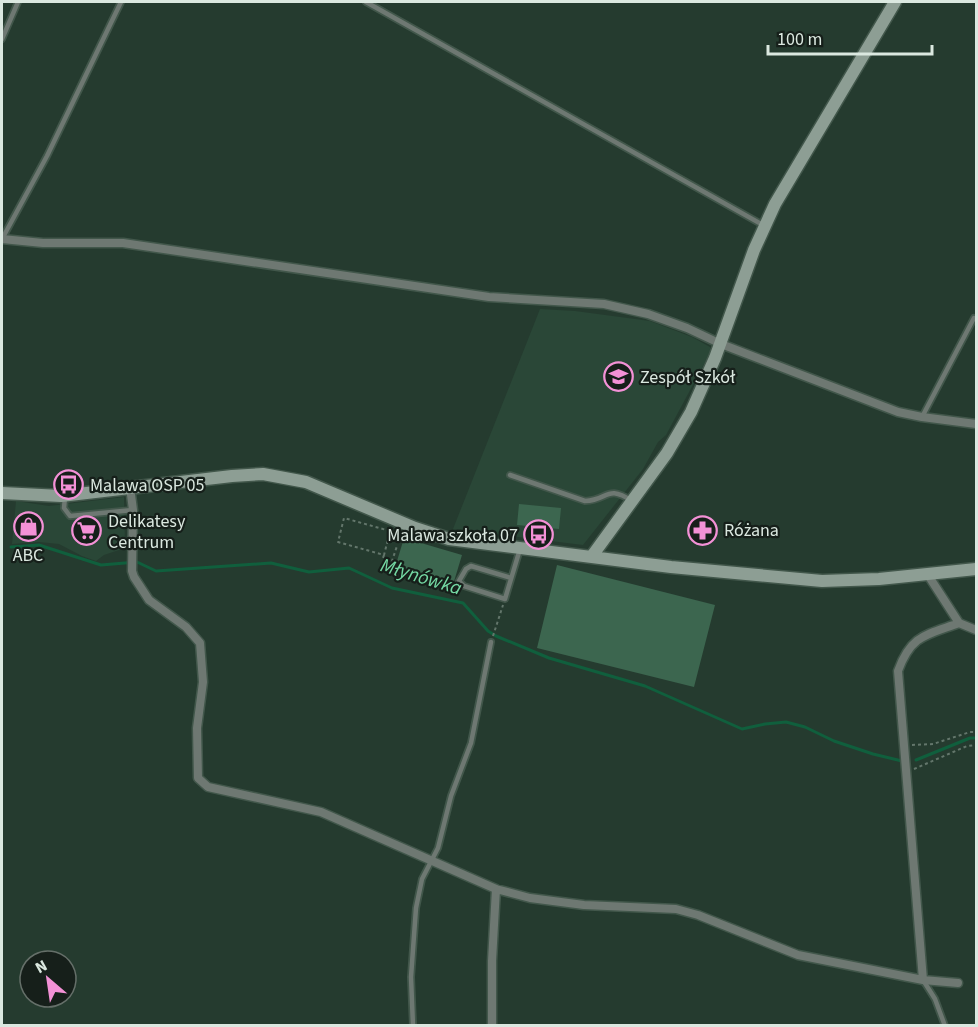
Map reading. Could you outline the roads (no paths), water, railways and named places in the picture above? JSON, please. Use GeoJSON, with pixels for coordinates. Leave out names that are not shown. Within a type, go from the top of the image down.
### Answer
{"type":"FeatureCollection","features":[{"type":"Feature","properties":{"kind":"street"},"geometry":{"type":"LineString","coordinates":[[592,556],[680,432],[721,344],[754,250],[775,204],[834,101],[895,2]]}},
{"type":"Feature","properties":{"kind":"street"},"geometry":{"type":"LineString","coordinates":[[2,239],[42,243],[123,243],[489,297],[604,304],[648,314],[687,328],[721,344],[898,412],[976,424]]}},
{"type":"Feature","properties":{"kind":"street"},"geometry":{"type":"LineString","coordinates":[[2,493],[65,496],[232,476],[274,475],[306,482],[391,526],[449,539],[757,576],[822,581],[928,575],[976,569]]}},
{"type":"Feature","properties":{"kind":"street"},"geometry":{"type":"LineString","coordinates":[[130,488],[133,510],[132,571],[134,577],[149,600],[186,627],[200,644],[203,682],[197,728],[198,778],[208,787],[321,812],[430,862],[496,889],[530,898],[584,905],[676,909],[708,919],[798,955],[923,980],[958,983]]}},
{"type":"Feature","properties":{"kind":"street"},"geometry":{"type":"LineString","coordinates":[[928,575],[959,623],[976,630]]}},
{"type":"Feature","properties":{"kind":"street"},"geometry":{"type":"LineString","coordinates":[[923,980],[898,671],[904,653],[921,637],[959,623]]}},
{"type":"Feature","properties":{"kind":"street"},"geometry":{"type":"LineString","coordinates":[[492,1026],[492,961],[496,889]]}},
{"type":"Feature","properties":{"kind":"lane"},"geometry":{"type":"LineString","coordinates":[[2,39],[18,2]]}},
{"type":"Feature","properties":{"kind":"lane"},"geometry":{"type":"LineString","coordinates":[[2,239],[47,156],[122,2]]}},
{"type":"Feature","properties":{"kind":"lane"},"geometry":{"type":"LineString","coordinates":[[366,2],[765,226]]}},
{"type":"Feature","properties":{"kind":"lane"},"geometry":{"type":"LineString","coordinates":[[922,417],[974,318]]}},
{"type":"Feature","properties":{"kind":"lane"},"geometry":{"type":"LineString","coordinates":[[510,475],[585,501],[617,492],[632,501]]}},
{"type":"Feature","properties":{"kind":"lane"},"geometry":{"type":"LineString","coordinates":[[65,496],[64,508],[70,516],[133,510]]}},
{"type":"Feature","properties":{"kind":"lane"},"geometry":{"type":"LineString","coordinates":[[512,578],[471,566],[466,569],[459,581],[464,586],[505,599],[512,578],[520,546]]}},
{"type":"Feature","properties":{"kind":"lane"},"geometry":{"type":"LineString","coordinates":[[413,1026],[411,977],[416,908],[422,879],[438,848],[451,796],[471,743],[491,642]]}},
{"type":"Feature","properties":{"kind":"lane"},"geometry":{"type":"LineString","coordinates":[[923,980],[935,999],[945,1026]]}},
{"type":"Feature","properties":{"kind":"waterway","name":"Młynówka"},"geometry":{"type":"LineString","coordinates":[[11,547],[39,545],[101,565],[137,562],[156,571],[271,563],[309,572],[349,568],[392,588],[463,603],[488,631],[496,636],[549,658],[645,686],[742,729],[786,722],[805,727],[834,741],[902,761]]}},
{"type":"Feature","properties":{"kind":"waterway","name":"Młynówka"},"geometry":{"type":"LineString","coordinates":[[916,760],[970,738],[976,738]]}},
{"type":"Feature","properties":{"kind":"place","name":"Zespół Szkół"},"geometry":{"type":"Point","coordinates":[619,377]}},
{"type":"Feature","properties":{"kind":"place","name":"Malawa OSP 05"},"geometry":{"type":"Point","coordinates":[69,485]}},
{"type":"Feature","properties":{"kind":"place","name":"ABC"},"geometry":{"type":"Point","coordinates":[28,526]}},
{"type":"Feature","properties":{"kind":"place","name":"Różana"},"geometry":{"type":"Point","coordinates":[703,530]}},
{"type":"Feature","properties":{"kind":"place","name":"Delikatesy Centrum"},"geometry":{"type":"Point","coordinates":[87,531]}},
{"type":"Feature","properties":{"kind":"place","name":"Malawa szkoła 07"},"geometry":{"type":"Point","coordinates":[539,535]}}]}
